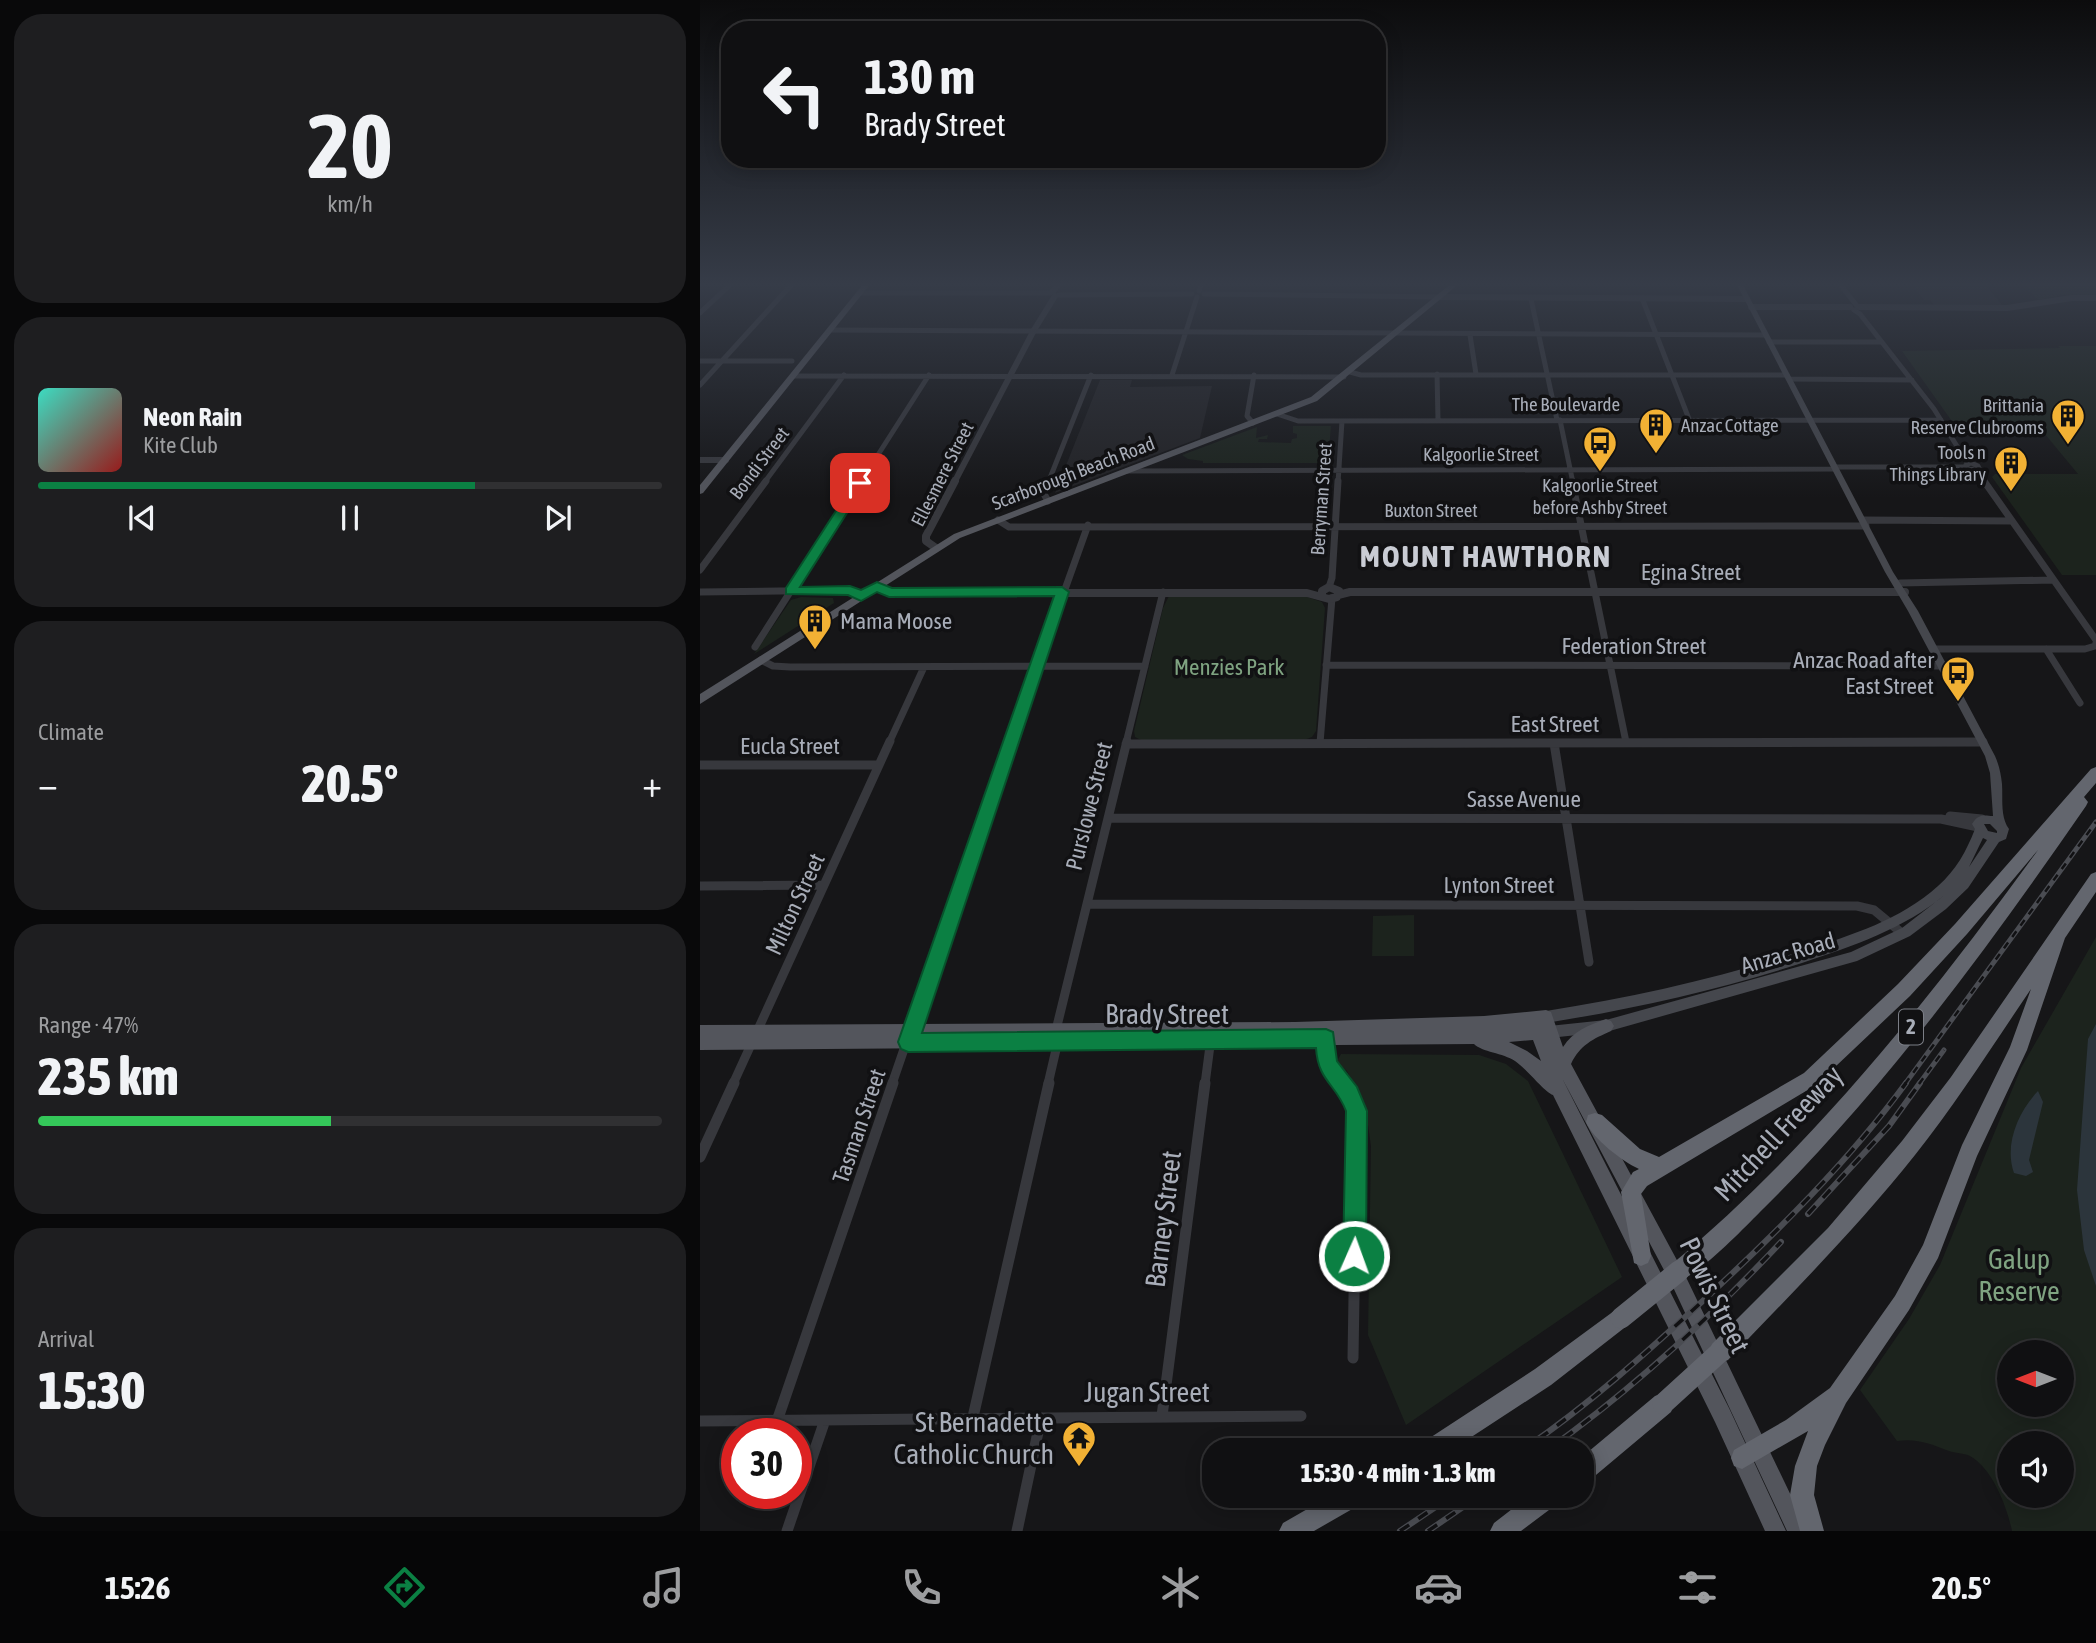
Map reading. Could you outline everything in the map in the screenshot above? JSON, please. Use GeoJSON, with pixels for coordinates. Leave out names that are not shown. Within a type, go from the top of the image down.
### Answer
{"type":"FeatureCollection","features":[{"type":"Feature","properties":{"kind":"highway"},"geometry":{"type":"LineString","coordinates":[[1641,1256],[1632,1192],[1640,1179],[1810,1079],[1819,1071],[1872,1022],[1961,929],[2096,773]]}},
{"type":"Feature","properties":{"kind":"highway","name":"Mitchell Freeway"},"geometry":{"type":"LineString","coordinates":[[1450,1438],[1543,1377],[1621,1318],[1702,1253],[1746,1213],[1841,1115],[1944,987],[2053,843],[2096,781]]}},
{"type":"Feature","properties":{"kind":"highway"},"geometry":{"type":"LineString","coordinates":[[1594,1462],[1663,1404],[1744,1328],[1835,1235],[1909,1148],[1957,1083],[2096,878]]}},
{"type":"Feature","properties":{"kind":"highway"},"geometry":{"type":"LineString","coordinates":[[1812,1531],[1802,1495],[1802,1479],[1815,1441],[1838,1395],[1902,1303],[1931,1251],[1969,1152],[2018,1050],[2059,932]]}},
{"type":"Feature","properties":{"kind":"highway"},"geometry":{"type":"LineString","coordinates":[[1595,1122],[1646,1164],[1660,1167]]}},
{"type":"Feature","properties":{"kind":"highway"},"geometry":{"type":"LineString","coordinates":[[1751,1453],[1794,1428],[1838,1395]]}},
{"type":"Feature","properties":{"kind":"highway"},"geometry":{"type":"LineString","coordinates":[[1291,1531],[1332,1508]]}},
{"type":"Feature","properties":{"kind":"highway"},"geometry":{"type":"LineString","coordinates":[[1502,1531],[1533,1508]]}},
{"type":"Feature","properties":{"kind":"main road"},"geometry":{"type":"LineString","coordinates":[[700,491],[810,354]]}},
{"type":"Feature","properties":{"kind":"main road","name":"Scarborough Beach Road"},"geometry":{"type":"LineString","coordinates":[[700,700],[957,536],[1314,400],[1372,354]]}},
{"type":"Feature","properties":{"kind":"main road"},"geometry":{"type":"LineString","coordinates":[[1776,354],[1887,565],[1901,586],[1996,772],[1998,832],[1981,824]]}},
{"type":"Feature","properties":{"kind":"main road","name":"Anzac Road"},"geometry":{"type":"LineString","coordinates":[[1542,1025],[1774,967],[1871,934],[1923,905],[1956,877],[1969,861],[1981,824],[1996,807]]}},
{"type":"Feature","properties":{"kind":"main road","name":"Anzac Road"},"geometry":{"type":"LineString","coordinates":[[1542,1025],[1606,1026],[1853,957],[1903,934],[1942,905],[1964,884],[1998,832]]}},
{"type":"Feature","properties":{"kind":"main road","name":"Brady Street"},"geometry":{"type":"LineString","coordinates":[[700,1032],[755,1037],[910,1037],[1326,1032],[1542,1025]]}},
{"type":"Feature","properties":{"kind":"main road","name":"Brady Street"},"geometry":{"type":"LineString","coordinates":[[1326,1032],[1459,1037],[1542,1025]]}},
{"type":"Feature","properties":{"kind":"main road","name":"Powis Street"},"geometry":{"type":"LineString","coordinates":[[1542,1025],[1564,1063],[1562,1087],[1595,1122],[1679,1281],[1751,1453],[1776,1531]]}},
{"type":"Feature","properties":{"kind":"main road","name":"Powis Street"},"geometry":{"type":"LineString","coordinates":[[1542,1025],[1567,1108],[1641,1256],[1751,1453],[1798,1531]]}},
{"type":"Feature","properties":{"kind":"main road"},"geometry":{"type":"LineString","coordinates":[[1564,1063],[1573,1043],[1580,1037],[1606,1026]]}},
{"type":"Feature","properties":{"kind":"main road","name":"Brady Street"},"geometry":{"type":"LineString","coordinates":[[700,1043],[755,1037]]}},
{"type":"Feature","properties":{"kind":"main road"},"geometry":{"type":"LineString","coordinates":[[1459,1037],[1487,1042],[1513,1051],[1562,1087]]}},
{"type":"Feature","properties":{"kind":"street"},"geometry":{"type":"LineString","coordinates":[[700,386],[728,354]]}},
{"type":"Feature","properties":{"kind":"street","name":"Ellesmere Street"},"geometry":{"type":"LineString","coordinates":[[936,548],[926,541],[926,537],[1021,354]]}},
{"type":"Feature","properties":{"kind":"street"},"geometry":{"type":"LineString","coordinates":[[1172,376],[1179,354]]}},
{"type":"Feature","properties":{"kind":"street"},"geometry":{"type":"LineString","coordinates":[[1473,354],[1476,374]]}},
{"type":"Feature","properties":{"kind":"street"},"geometry":{"type":"LineString","coordinates":[[1543,354],[1626,743]]}},
{"type":"Feature","properties":{"kind":"street"},"geometry":{"type":"LineString","coordinates":[[1664,354],[1689,419]]}},
{"type":"Feature","properties":{"kind":"street"},"geometry":{"type":"LineString","coordinates":[[1890,354],[1941,420],[2096,643],[2046,649],[1934,649]]}},
{"type":"Feature","properties":{"kind":"street"},"geometry":{"type":"LineString","coordinates":[[700,361],[792,361]]}},
{"type":"Feature","properties":{"kind":"street"},"geometry":{"type":"LineString","coordinates":[[1437,374],[1438,420]]}},
{"type":"Feature","properties":{"kind":"street"},"geometry":{"type":"LineString","coordinates":[[793,376],[1672,374],[1912,380]]}},
{"type":"Feature","properties":{"kind":"street","name":"Bondi Street"},"geometry":{"type":"LineString","coordinates":[[700,570],[844,375]]}},
{"type":"Feature","properties":{"kind":"street"},"geometry":{"type":"LineString","coordinates":[[755,647],[929,375]]}},
{"type":"Feature","properties":{"kind":"street"},"geometry":{"type":"LineString","coordinates":[[1048,501],[1044,494],[1091,375]]}},
{"type":"Feature","properties":{"kind":"street"},"geometry":{"type":"LineString","coordinates":[[1253,423],[1247,416],[1254,375]]}},
{"type":"Feature","properties":{"kind":"street","name":"The Boulevarde"},"geometry":{"type":"LineString","coordinates":[[1277,414],[1298,421],[1941,420]]}},
{"type":"Feature","properties":{"kind":"street","name":"Berryman Street"},"geometry":{"type":"LineString","coordinates":[[1320,743],[1342,421]]}},
{"type":"Feature","properties":{"kind":"street"},"geometry":{"type":"LineString","coordinates":[[700,462],[724,462]]}},
{"type":"Feature","properties":{"kind":"street","name":"Kalgoorlie Street"},"geometry":{"type":"LineString","coordinates":[[1126,471],[1972,467]]}},
{"type":"Feature","properties":{"kind":"street","name":"Buxton Street"},"geometry":{"type":"LineString","coordinates":[[998,520],[1009,527],[1582,527],[2012,521]]}},
{"type":"Feature","properties":{"kind":"street","name":"Tasman Street"},"geometry":{"type":"LineString","coordinates":[[778,1418],[1036,666],[1088,525]]}},
{"type":"Feature","properties":{"kind":"street","name":"Egina Street"},"geometry":{"type":"LineString","coordinates":[[877,586],[889,593],[1595,592],[2053,580]]}},
{"type":"Feature","properties":{"kind":"street"},"geometry":{"type":"LineString","coordinates":[[700,592],[850,590],[861,596]]}},
{"type":"Feature","properties":{"kind":"street","name":"Purslowe Street"},"geometry":{"type":"LineString","coordinates":[[973,1417],[1087,904],[1163,592]]}},
{"type":"Feature","properties":{"kind":"street"},"geometry":{"type":"LineString","coordinates":[[2046,649],[2080,703]]}},
{"type":"Feature","properties":{"kind":"street"},"geometry":{"type":"LineString","coordinates":[[761,660],[773,666],[790,667],[1146,666]]}},
{"type":"Feature","properties":{"kind":"street","name":"Federation Street"},"geometry":{"type":"LineString","coordinates":[[1326,665],[1942,666]]}},
{"type":"Feature","properties":{"kind":"street","name":"Milton Street"},"geometry":{"type":"LineString","coordinates":[[700,1157],[924,667]]}},
{"type":"Feature","properties":{"kind":"street"},"geometry":{"type":"LineString","coordinates":[[1553,743],[1589,962]]}},
{"type":"Feature","properties":{"kind":"street","name":"East Street"},"geometry":{"type":"LineString","coordinates":[[1126,744],[1983,743]]}},
{"type":"Feature","properties":{"kind":"street","name":"Eucla Street"},"geometry":{"type":"LineString","coordinates":[[700,765],[879,765]]}},
{"type":"Feature","properties":{"kind":"street","name":"Sasse Avenue"},"geometry":{"type":"LineString","coordinates":[[1108,818],[1941,818],[1981,824]]}},
{"type":"Feature","properties":{"kind":"street"},"geometry":{"type":"LineString","coordinates":[[700,886],[824,885]]}},
{"type":"Feature","properties":{"kind":"street","name":"Lynton Street"},"geometry":{"type":"LineString","coordinates":[[1087,904],[1857,906],[1874,910],[1903,934]]}},
{"type":"Feature","properties":{"kind":"street"},"geometry":{"type":"LineString","coordinates":[[1326,1032],[1327,1065],[1350,1094],[1357,1111],[1353,1358]]}},
{"type":"Feature","properties":{"kind":"street","name":"Barney Street"},"geometry":{"type":"LineString","coordinates":[[1162,1416],[1211,1034]]}},
{"type":"Feature","properties":{"kind":"street","name":"Jugan Street"},"geometry":{"type":"LineString","coordinates":[[812,1420],[1301,1416]]}},
{"type":"Feature","properties":{"kind":"street"},"geometry":{"type":"LineString","coordinates":[[1017,1531],[1041,1418]]}},
{"type":"Feature","properties":{"kind":"street"},"geometry":{"type":"LineString","coordinates":[[787,1531],[825,1420]]}},
{"type":"Feature","properties":{"kind":"street","name":"Jugan Street"},"geometry":{"type":"LineString","coordinates":[[700,1421],[721,1421]]}},
{"type":"Feature","properties":{"kind":"shaded area"},"geometry":{"type":"Polygon","coordinates":[[[1100,380],[1132,380],[1130,387],[1212,386],[1200,438],[1055,493],[1100,380]]]}},
{"type":"Feature","properties":{"kind":"shaded area"},"geometry":{"type":"Polygon","coordinates":[[[2096,1024],[2096,1286],[2084,1250],[2077,1190],[2088,1039],[2096,1024]]]}},
{"type":"Feature","properties":{"kind":"shaded area"},"geometry":{"type":"Polygon","coordinates":[[[2038,1091],[2043,1102],[2029,1160],[2033,1172],[2026,1176],[2014,1173],[2011,1162],[2012,1140],[2024,1109],[2038,1091]]]}},
{"type":"Feature","properties":{"kind":"green space"},"geometry":{"type":"Polygon","coordinates":[[[1904,354],[2096,354],[2096,575],[2062,575],[1992,477],[1995,474],[2078,474],[2039,427],[1956,427],[1904,354]]]}},
{"type":"Feature","properties":{"kind":"green space"},"geometry":{"type":"Polygon","coordinates":[[[1293,426],[1331,426],[1328,463],[1203,463],[1182,455],[1257,427],[1256,438],[1268,435],[1267,439],[1259,439],[1258,442],[1291,443],[1292,439],[1297,438],[1297,434],[1293,433],[1293,426]]]}},
{"type":"Feature","properties":{"kind":"green space","name":"Menzies Park"},"geometry":{"type":"Polygon","coordinates":[[[1169,596],[1307,597],[1322,602],[1325,608],[1316,731],[1312,737],[1304,740],[1141,740],[1135,737],[1134,731],[1163,608],[1169,596]]]}},
{"type":"Feature","properties":{"kind":"green space"},"geometry":{"type":"Polygon","coordinates":[[[801,597],[833,598],[834,603],[754,654],[791,600],[801,597]]]}},
{"type":"Feature","properties":{"kind":"green space"},"geometry":{"type":"Polygon","coordinates":[[[1414,915],[1414,956],[1372,956],[1373,916],[1414,915]]]}},
{"type":"Feature","properties":{"kind":"green space","name":"Galup Reserve"},"geometry":{"type":"Polygon","coordinates":[[[2096,937],[2096,1531],[2012,1531],[2006,1508],[2074,1508],[2074,1431],[1997,1431],[1997,1487],[1986,1470],[1968,1455],[1924,1442],[1897,1441],[1860,1390],[1909,1319],[1940,1265],[2021,1068],[2096,937]]]}},
{"type":"Feature","properties":{"kind":"green space"},"geometry":{"type":"Polygon","coordinates":[[[1341,1054],[1479,1055],[1506,1064],[1528,1081],[1622,1277],[1406,1425],[1368,1335],[1371,1146],[1365,1104],[1347,1071],[1336,1063],[1341,1054]]]}},
{"type":"Feature","properties":{"kind":"railway"},"geometry":{"type":"LineString","coordinates":[[1905,1084],[2096,822]]}},
{"type":"Feature","properties":{"kind":"railway"},"geometry":{"type":"LineString","coordinates":[[1919,1084],[1944,1050]]}},
{"type":"Feature","properties":{"kind":"railway"},"geometry":{"type":"LineString","coordinates":[[1539,1438],[1616,1378],[1733,1273],[1836,1168],[1906,1083]]}},
{"type":"Feature","properties":{"kind":"railway"},"geometry":{"type":"LineString","coordinates":[[1808,1214],[1889,1126],[1920,1083]]}},
{"type":"Feature","properties":{"kind":"railway"},"geometry":{"type":"LineString","coordinates":[[1564,1438],[1669,1352],[1726,1299],[1781,1242]]}},
{"type":"Feature","properties":{"kind":"railway"},"geometry":{"type":"LineString","coordinates":[[1400,1531],[1434,1508]]}},
{"type":"Feature","properties":{"kind":"railway"},"geometry":{"type":"LineString","coordinates":[[1428,1531],[1462,1508]]}},
{"type":"Feature","properties":{"kind":"place","name":"Brittania Reserve Clubrooms"},"geometry":{"type":"Point","coordinates":[2068,446]}},
{"type":"Feature","properties":{"kind":"place","name":"Anzac Cottage"},"geometry":{"type":"Point","coordinates":[1656,455]}},
{"type":"Feature","properties":{"kind":"place","name":"Kalgoorlie Street before Ashby Street"},"geometry":{"type":"Point","coordinates":[1600,473]}},
{"type":"Feature","properties":{"kind":"place","name":"Tools n Things Library"},"geometry":{"type":"Point","coordinates":[2011,493]}},
{"type":"Feature","properties":{"kind":"place","name":"Mama Moose"},"geometry":{"type":"Point","coordinates":[815,651]}},
{"type":"Feature","properties":{"kind":"place","name":"Anzac Road after East Street"},"geometry":{"type":"Point","coordinates":[1958,703]}},
{"type":"Feature","properties":{"kind":"place","name":"St Bernadette Catholic Church"},"geometry":{"type":"Point","coordinates":[1079,1468]}},
{"type":"Feature","properties":{"kind":"district","name":"MOUNT HAWTHORN"},"geometry":{"type":"Point","coordinates":[1486,557]}},
{"type":"Feature","properties":{"kind":"route"},"geometry":{"type":"LineString","coordinates":[[860,483],[791,591],[850,590],[861,596],[877,586],[889,593],[1062,592],[908,1042],[1326,1038],[1327,1065],[1350,1094],[1357,1111],[1354,1256]]}}]}
